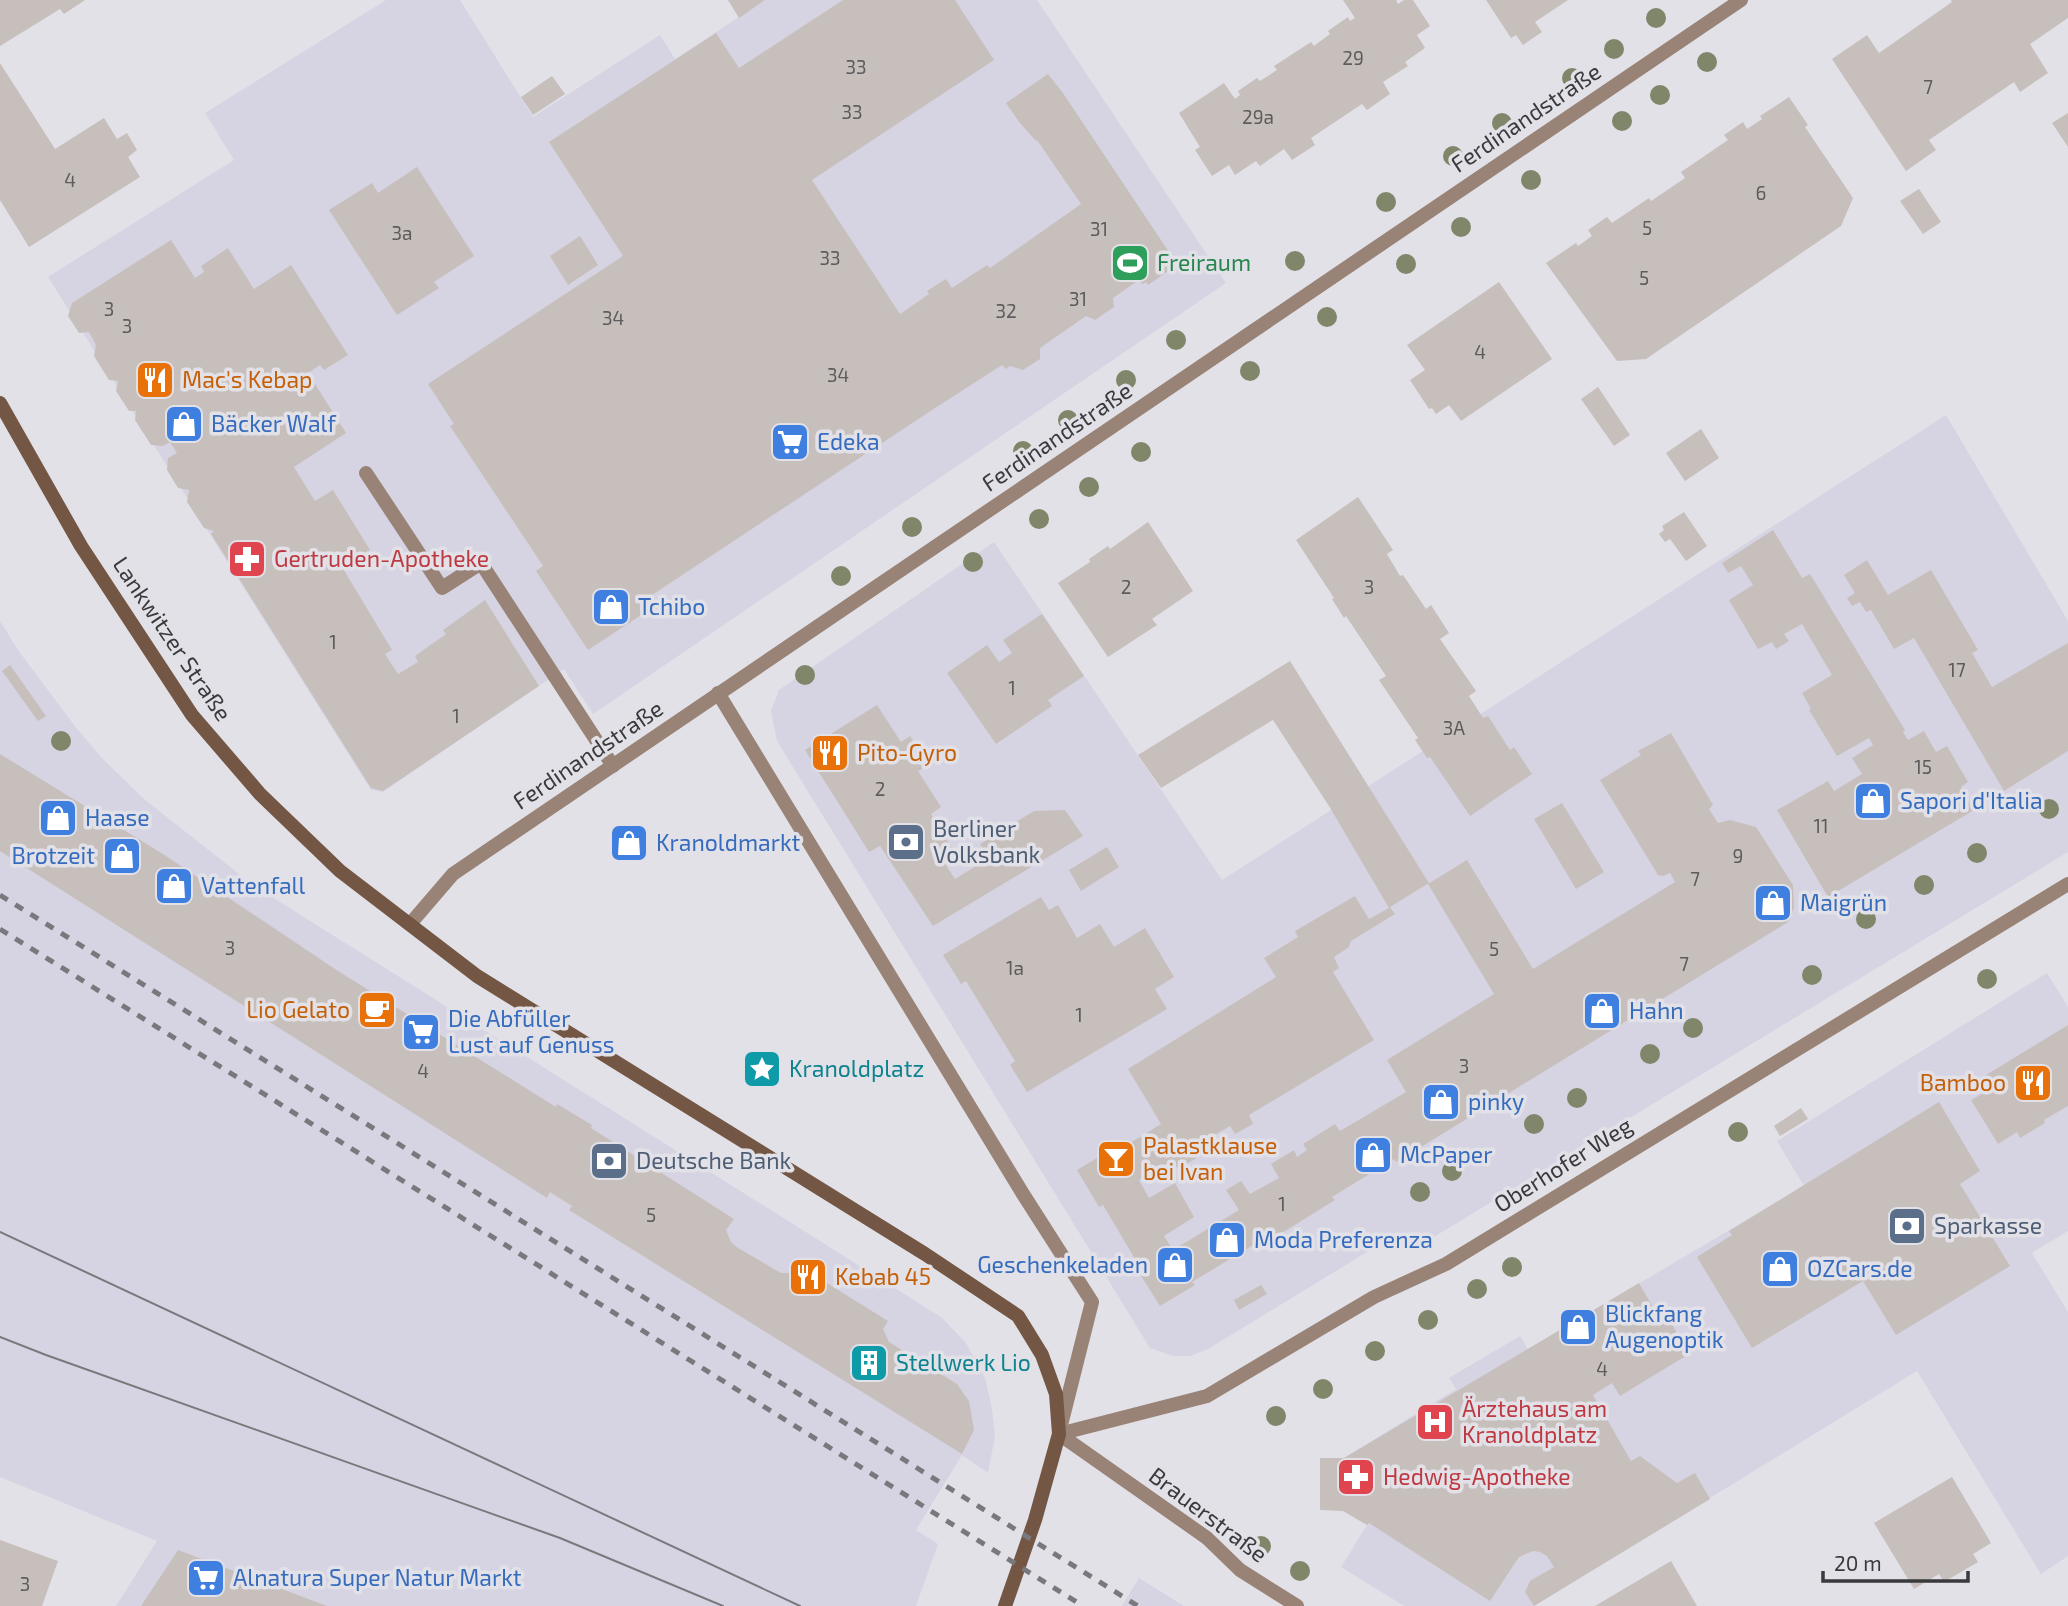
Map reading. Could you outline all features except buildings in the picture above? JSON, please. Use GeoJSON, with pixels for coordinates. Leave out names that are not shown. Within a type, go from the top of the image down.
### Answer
{"type":"FeatureCollection","features":[{"type":"Feature","properties":{"kind":"main road","name":"Lankwitzer Straße"},"geometry":{"type":"LineString","coordinates":[[0,403],[81,546],[192,715],[260,794],[297,831],[340,871],[410,924]]}},
{"type":"Feature","properties":{"kind":"main road"},"geometry":{"type":"LineString","coordinates":[[410,924],[477,975],[925,1254],[1018,1316],[1042,1355],[1056,1394],[1059,1434],[1035,1520],[1006,1606]]}},
{"type":"Feature","properties":{"kind":"street","name":"Ferdinandstraße"},"geometry":{"type":"LineString","coordinates":[[410,924],[453,874],[1741,0]]}},
{"type":"Feature","properties":{"kind":"street"},"geometry":{"type":"LineString","coordinates":[[366,473],[442,588],[481,563],[613,766]]}},
{"type":"Feature","properties":{"kind":"street"},"geometry":{"type":"LineString","coordinates":[[718,693],[1023,1194],[1092,1302],[1059,1434]]}},
{"type":"Feature","properties":{"kind":"street","name":"Oberhofer Weg"},"geometry":{"type":"LineString","coordinates":[[1059,1434],[1218,1391],[1374,1297],[1446,1264],[2068,884]]}},
{"type":"Feature","properties":{"kind":"street","name":"Brauerstraße"},"geometry":{"type":"LineString","coordinates":[[1059,1434],[1207,1538],[1240,1570],[1297,1606]]}},
{"type":"Feature","properties":{"kind":"shaded area"},"geometry":{"type":"Polygon","coordinates":[[[386,0],[460,0],[533,117],[660,35],[675,59],[765,0],[1037,0],[1226,283],[593,714],[564,669],[383,792],[371,790],[48,277],[234,160],[205,113],[386,0]]]}},
{"type":"Feature","properties":{"kind":"shaded area"},"geometry":{"type":"Polygon","coordinates":[[[1946,415],[2068,621],[2068,852],[1424,1243],[1377,1246],[1208,1349],[1190,1356],[1173,1356],[1150,1348],[777,741],[771,711],[779,690],[994,542],[1222,880],[1946,415]]]}},
{"type":"Feature","properties":{"kind":"shaded area"},"geometry":{"type":"Polygon","coordinates":[[[0,621],[18,650],[102,758],[144,799],[253,885],[941,1317],[966,1343],[985,1378],[992,1409],[995,1436],[988,1473],[962,1455],[916,1530],[938,1544],[916,1606],[116,1606],[157,1541],[0,1477],[0,621]]]}},
{"type":"Feature","properties":{"kind":"shaded area"},"geometry":{"type":"Polygon","coordinates":[[[2047,973],[2068,1007],[2068,1231],[2032,1253],[2068,1312],[2068,1556],[2041,1574],[1917,1371],[1534,1606],[1404,1606],[1341,1567],[1367,1525],[1343,1511],[1332,1474],[1344,1458],[1456,1389],[1449,1378],[1520,1336],[1528,1349],[1804,1186],[1777,1141],[2047,973]]]}},
{"type":"Feature","properties":{"kind":"shaded area"},"geometry":{"type":"Polygon","coordinates":[[[1139,1578],[1184,1606],[1122,1606],[1139,1578]]]}},
{"type":"Feature","properties":{"kind":"tram line"},"geometry":{"type":"LineString","coordinates":[[0,1232],[800,1606]]}},
{"type":"Feature","properties":{"kind":"tram line"},"geometry":{"type":"LineString","coordinates":[[0,1337],[560,1538],[723,1606]]}},
{"type":"Feature","properties":{"kind":"railway"},"geometry":{"type":"LineString","coordinates":[[0,895],[1138,1606]]}},
{"type":"Feature","properties":{"kind":"railway"},"geometry":{"type":"LineString","coordinates":[[0,929],[1083,1606]]}},
{"type":"Feature","properties":{"kind":"place","name":"Freiraum"},"geometry":{"type":"Point","coordinates":[1130,263]}},
{"type":"Feature","properties":{"kind":"place","name":"Mac's Kebap"},"geometry":{"type":"Point","coordinates":[155,380]}},
{"type":"Feature","properties":{"kind":"place","name":"Bäcker Walf"},"geometry":{"type":"Point","coordinates":[184,424]}},
{"type":"Feature","properties":{"kind":"place","name":"Edeka"},"geometry":{"type":"Point","coordinates":[790,442]}},
{"type":"Feature","properties":{"kind":"place","name":"Gertruden-Apotheke"},"geometry":{"type":"Point","coordinates":[247,559]}},
{"type":"Feature","properties":{"kind":"place","name":"Tchibo"},"geometry":{"type":"Point","coordinates":[611,607]}},
{"type":"Feature","properties":{"kind":"place","name":"Pito-Gyro"},"geometry":{"type":"Point","coordinates":[830,753]}},
{"type":"Feature","properties":{"kind":"place","name":"Sapori d'Italia"},"geometry":{"type":"Point","coordinates":[1873,801]}},
{"type":"Feature","properties":{"kind":"place","name":"Haase"},"geometry":{"type":"Point","coordinates":[58,818]}},
{"type":"Feature","properties":{"kind":"place","name":"Berliner Volksbank"},"geometry":{"type":"Point","coordinates":[906,842]}},
{"type":"Feature","properties":{"kind":"place","name":"Kranoldmarkt"},"geometry":{"type":"Point","coordinates":[629,843]}},
{"type":"Feature","properties":{"kind":"place","name":"Brotzeit"},"geometry":{"type":"Point","coordinates":[122,856]}},
{"type":"Feature","properties":{"kind":"place","name":"Vattenfall"},"geometry":{"type":"Point","coordinates":[174,886]}},
{"type":"Feature","properties":{"kind":"place","name":"Maigrün"},"geometry":{"type":"Point","coordinates":[1773,903]}},
{"type":"Feature","properties":{"kind":"place","name":"Lio Gelato"},"geometry":{"type":"Point","coordinates":[377,1010]}},
{"type":"Feature","properties":{"kind":"place","name":"Hahn"},"geometry":{"type":"Point","coordinates":[1602,1011]}},
{"type":"Feature","properties":{"kind":"place","name":"Die Abfüller Lust auf Genuss"},"geometry":{"type":"Point","coordinates":[421,1032]}},
{"type":"Feature","properties":{"kind":"place","name":"Kranoldplatz"},"geometry":{"type":"Point","coordinates":[762,1069]}},
{"type":"Feature","properties":{"kind":"place","name":"Bamboo"},"geometry":{"type":"Point","coordinates":[2033,1083]}},
{"type":"Feature","properties":{"kind":"place","name":"pinky"},"geometry":{"type":"Point","coordinates":[1441,1102]}},
{"type":"Feature","properties":{"kind":"place","name":"McPaper"},"geometry":{"type":"Point","coordinates":[1373,1155]}},
{"type":"Feature","properties":{"kind":"place","name":"Palastklause bei Ivan"},"geometry":{"type":"Point","coordinates":[1116,1159]}},
{"type":"Feature","properties":{"kind":"place","name":"Deutsche Bank"},"geometry":{"type":"Point","coordinates":[609,1161]}},
{"type":"Feature","properties":{"kind":"place","name":"Sparkasse"},"geometry":{"type":"Point","coordinates":[1907,1226]}},
{"type":"Feature","properties":{"kind":"place","name":"Moda Preferenza"},"geometry":{"type":"Point","coordinates":[1227,1240]}},
{"type":"Feature","properties":{"kind":"place","name":"Geschenkeladen"},"geometry":{"type":"Point","coordinates":[1175,1265]}},
{"type":"Feature","properties":{"kind":"place","name":"OZCars.de"},"geometry":{"type":"Point","coordinates":[1780,1269]}},
{"type":"Feature","properties":{"kind":"place","name":"Kebab 45"},"geometry":{"type":"Point","coordinates":[808,1277]}},
{"type":"Feature","properties":{"kind":"place","name":"Blickfang Augenoptik"},"geometry":{"type":"Point","coordinates":[1578,1327]}},
{"type":"Feature","properties":{"kind":"place","name":"Stellwerk Lio"},"geometry":{"type":"Point","coordinates":[869,1363]}},
{"type":"Feature","properties":{"kind":"place","name":"Ärztehaus am Kranoldplatz"},"geometry":{"type":"Point","coordinates":[1435,1422]}},
{"type":"Feature","properties":{"kind":"place","name":"Hedwig-Apotheke"},"geometry":{"type":"Point","coordinates":[1356,1477]}},
{"type":"Feature","properties":{"kind":"place","name":"Alnatura Super Natur Markt"},"geometry":{"type":"Point","coordinates":[206,1578]}}]}
